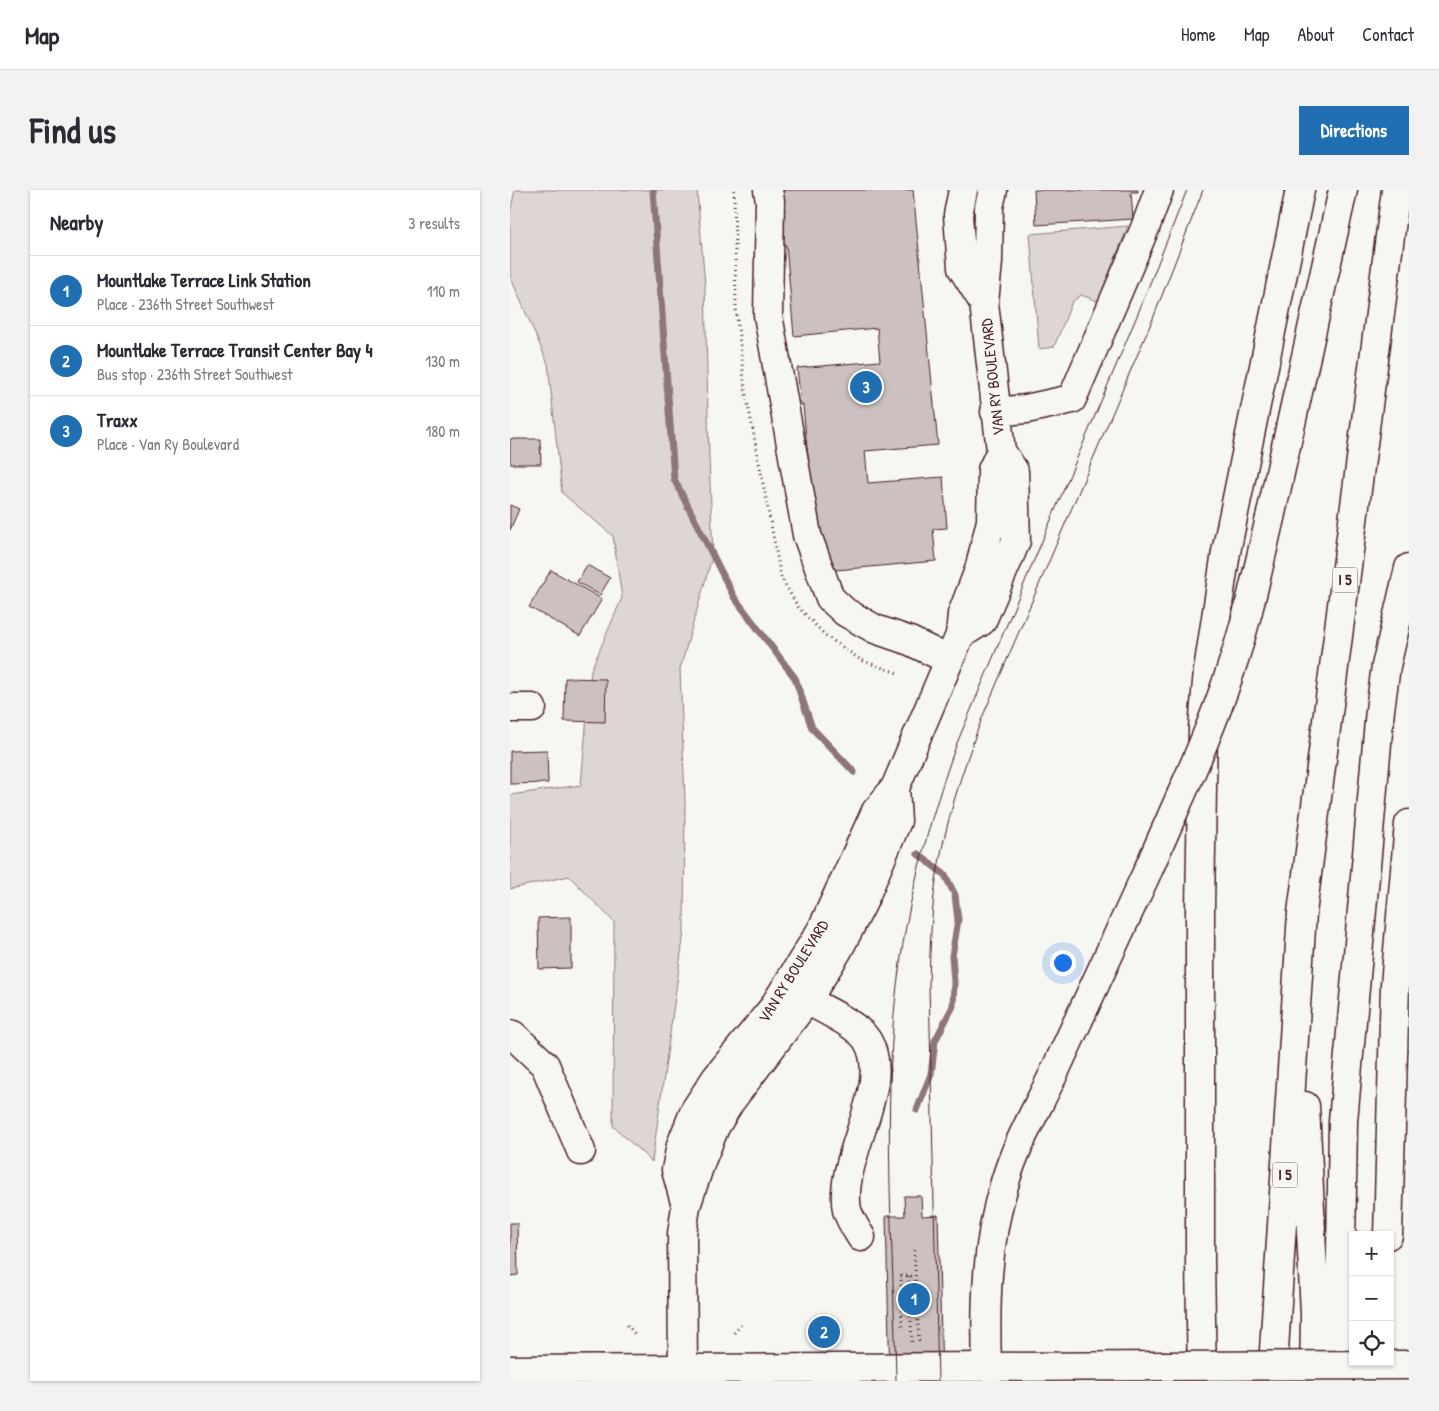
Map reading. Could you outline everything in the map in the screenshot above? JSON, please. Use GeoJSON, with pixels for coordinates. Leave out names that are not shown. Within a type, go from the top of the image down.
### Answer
{"type":"FeatureCollection","features":[{"type":"Feature","properties":{"kind":"main road"},"geometry":{"type":"LineString","coordinates":[[768,190],[770,201],[768,315],[807,535],[830,598],[845,612],[876,629],[910,641],[948,660]]}},
{"type":"Feature","properties":{"kind":"main road","name":"VAN RY BOULEVARD"},"geometry":{"type":"LineString","coordinates":[[963,190],[958,215],[962,268],[984,303]]}},
{"type":"Feature","properties":{"kind":"main road","name":"VAN RY BOULEVARD"},"geometry":{"type":"LineString","coordinates":[[686,1206],[676,1170],[681,1145],[695,1110],[716,1078],[773,1008],[822,929],[876,811],[896,788],[960,635],[982,621],[1016,541],[1014,471],[1001,451],[995,412],[984,303],[988,262],[989,207],[992,190]]}},
{"type":"Feature","properties":{"kind":"main road"},"geometry":{"type":"LineString","coordinates":[[995,412],[1036,407],[1072,399],[1145,228],[1159,190]]}},
{"type":"Feature","properties":{"kind":"main road"},"geometry":{"type":"LineString","coordinates":[[1202,1381],[1200,929],[1204,719],[1208,670],[1226,552],[1300,190]]}},
{"type":"Feature","properties":{"kind":"main road"},"geometry":{"type":"LineString","coordinates":[[988,1374],[986,1327],[988,1259],[1004,1182],[1019,1141],[1052,1078],[1116,941],[1214,716],[1246,620],[1343,190]]}},
{"type":"Feature","properties":{"kind":"main road","name":"I 5"},"geometry":{"type":"LineString","coordinates":[[1272,1381],[1303,903],[1396,190]]}},
{"type":"Feature","properties":{"kind":"main road"},"geometry":{"type":"LineString","coordinates":[[1339,1381],[1343,1121],[1380,710],[1386,666],[1409,568]]}},
{"type":"Feature","properties":{"kind":"main road","name":"VAN RY BOULEVARD"},"geometry":{"type":"LineString","coordinates":[[688,1375],[682,1234],[686,1206],[701,1161],[715,1127],[750,1075],[774,1047],[807,1000],[838,950],[862,904],[897,821],[896,788]]}},
{"type":"Feature","properties":{"kind":"main road"},"geometry":{"type":"LineString","coordinates":[[1388,1231],[1395,985],[1409,824]]}},
{"type":"Feature","properties":{"kind":"main road"},"geometry":{"type":"LineString","coordinates":[[1298,970],[1314,1304],[1314,1381]]}},
{"type":"Feature","properties":{"kind":"main road"},"geometry":{"type":"LineString","coordinates":[[807,1000],[851,1025],[867,1039],[874,1057],[876,1078],[855,1148],[847,1187],[847,1210],[861,1237]]}},
{"type":"Feature","properties":{"kind":"main road"},"geometry":{"type":"LineString","coordinates":[[510,1034],[545,1065],[581,1151]]}},
{"type":"Feature","properties":{"kind":"main road"},"geometry":{"type":"LineString","coordinates":[[510,1370],[688,1375],[988,1374],[1163,1366],[1409,1365]]}},
{"type":"Feature","properties":{"kind":"main road"},"geometry":{"type":"LineString","coordinates":[[1384,1366],[1384,1381]]}},
{"type":"Feature","properties":{"kind":"path"},"geometry":{"type":"LineString","coordinates":[[914,1250],[919,1344]]}},
{"type":"Feature","properties":{"kind":"path"},"geometry":{"type":"LineString","coordinates":[[902,1326],[901,1276],[916,1276]]}},
{"type":"Feature","properties":{"kind":"path"},"geometry":{"type":"LineString","coordinates":[[909,1276],[912,1344]]}},
{"type":"Feature","properties":{"kind":"path"},"geometry":{"type":"LineString","coordinates":[[627,1325],[636,1336]]}},
{"type":"Feature","properties":{"kind":"path"},"geometry":{"type":"LineString","coordinates":[[734,1334],[741,1325]]}},
{"type":"Feature","properties":{"kind":"shaded area"},"geometry":{"type":"Polygon","coordinates":[[[515,190],[697,190],[705,285],[713,554],[680,669],[685,801],[684,932],[652,1162],[613,1126],[614,922],[569,876],[510,889],[510,795],[581,785],[591,670],[622,598],[613,536],[562,493],[548,364],[510,276],[510,212],[515,190]]]}},
{"type":"Feature","properties":{"kind":"shaded area"},"geometry":{"type":"Polygon","coordinates":[[[1128,226],[1098,301],[1081,295],[1072,302],[1054,347],[1039,349],[1030,234],[1128,226]]]}},
{"type":"Feature","properties":{"kind":"building"},"geometry":{"type":"Polygon","coordinates":[[[780,190],[913,190],[938,445],[865,451],[868,483],[943,477],[947,528],[933,529],[936,561],[825,571],[815,536],[803,405],[801,405],[797,368],[880,361],[877,328],[794,336],[786,245],[777,245],[776,233],[784,233],[780,190]]]}},
{"type":"Feature","properties":{"kind":"building"},"geometry":{"type":"Polygon","coordinates":[[[1034,190],[1138,190],[1138,192],[1131,192],[1133,219],[1036,225],[1034,190]]]}},
{"type":"Feature","properties":{"kind":"building"},"geometry":{"type":"Polygon","coordinates":[[[510,439],[540,439],[541,464],[510,464],[510,439]]]}},
{"type":"Feature","properties":{"kind":"building"},"geometry":{"type":"Polygon","coordinates":[[[510,505],[519,509],[510,530],[510,505]]]}},
{"type":"Feature","properties":{"kind":"building"},"geometry":{"type":"Polygon","coordinates":[[[587,565],[610,578],[600,595],[577,582],[587,565]]]}},
{"type":"Feature","properties":{"kind":"building"},"geometry":{"type":"Polygon","coordinates":[[[551,570],[602,599],[580,636],[529,607],[551,570]]]}},
{"type":"Feature","properties":{"kind":"building"},"geometry":{"type":"Polygon","coordinates":[[[565,678],[606,679],[605,722],[564,721],[565,678]]]}},
{"type":"Feature","properties":{"kind":"building"},"geometry":{"type":"Polygon","coordinates":[[[547,750],[548,783],[510,784],[510,751],[547,750]]]}},
{"type":"Feature","properties":{"kind":"building"},"geometry":{"type":"Polygon","coordinates":[[[571,917],[571,968],[539,969],[538,918],[571,917]]]}},
{"type":"Feature","properties":{"kind":"building"},"geometry":{"type":"Polygon","coordinates":[[[904,1196],[921,1196],[922,1216],[938,1215],[942,1381],[890,1381],[886,1216],[905,1216],[904,1196]]]}},
{"type":"Feature","properties":{"kind":"building"},"geometry":{"type":"Polygon","coordinates":[[[510,1223],[517,1223],[518,1275],[510,1276],[510,1223]]]}},
{"type":"Feature","properties":{"kind":"waterway"},"geometry":{"type":"LineString","coordinates":[[653,190],[674,479],[734,597],[795,678],[812,728],[854,772]]}},
{"type":"Feature","properties":{"kind":"waterway"},"geometry":{"type":"LineString","coordinates":[[976,209],[978,190]]}},
{"type":"Feature","properties":{"kind":"waterway"},"geometry":{"type":"LineString","coordinates":[[917,1110],[931,1074],[935,1041],[953,1006],[952,956],[958,920],[955,895],[945,875],[918,854]]}},
{"type":"Feature","properties":{"kind":"tram line"},"geometry":{"type":"LineString","coordinates":[[896,1381],[889,1126],[892,1041],[895,1003],[906,927],[923,852],[944,779],[957,743],[1139,311],[1187,190]]}},
{"type":"Feature","properties":{"kind":"tram line"},"geometry":{"type":"LineString","coordinates":[[938,1381],[929,984],[933,906],[944,839],[961,778],[982,718],[1154,316],[1203,190]]}},
{"type":"Feature","properties":{"kind":"place","name":"Traxx"},"geometry":{"type":"Point","coordinates":[866,387]}},
{"type":"Feature","properties":{"kind":"place","name":"Mountlake Terrace Link Station"},"geometry":{"type":"Point","coordinates":[914,1299]}},
{"type":"Feature","properties":{"kind":"place","name":"Mountlake Terrace Transit Center Bay 4"},"geometry":{"type":"Point","coordinates":[824,1332]}}]}
